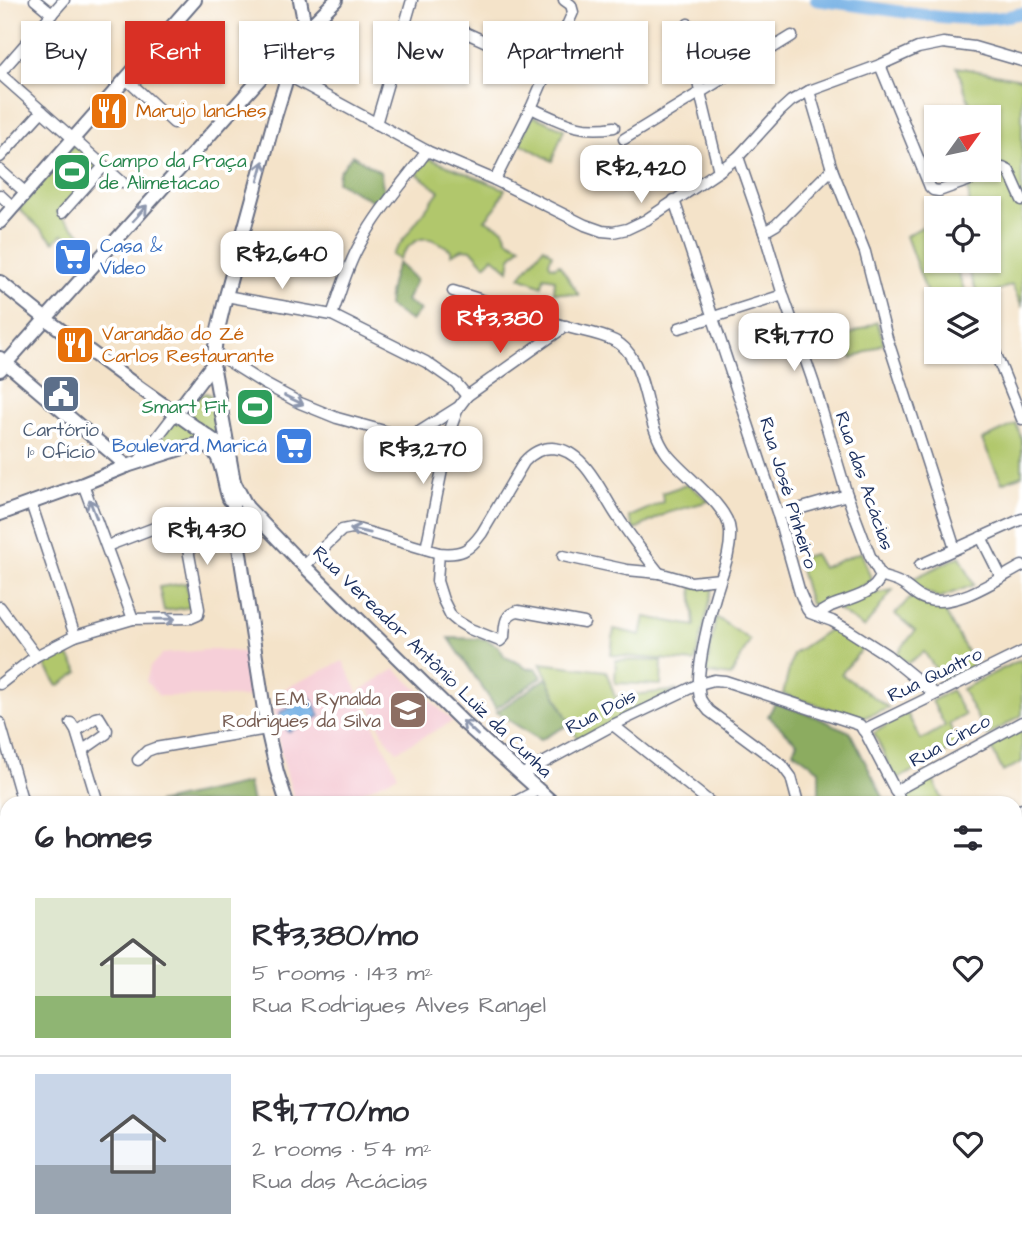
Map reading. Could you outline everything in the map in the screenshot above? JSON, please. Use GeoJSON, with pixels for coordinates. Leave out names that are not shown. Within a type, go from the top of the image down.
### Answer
{"type":"FeatureCollection","features":[{"type":"Feature","properties":{"kind":"main road"},"geometry":{"type":"LineString","coordinates":[[177,21],[195,0]]}},
{"type":"Feature","properties":{"kind":"main road"},"geometry":{"type":"LineString","coordinates":[[300,0],[304,20]]}},
{"type":"Feature","properties":{"kind":"main road"},"geometry":{"type":"LineString","coordinates":[[315,21],[336,0]]}},
{"type":"Feature","properties":{"kind":"main road"},"geometry":{"type":"LineString","coordinates":[[0,222],[125,80]]}},
{"type":"Feature","properties":{"kind":"main road"},"geometry":{"type":"LineString","coordinates":[[132,464],[2,364],[46,319],[255,84]]}},
{"type":"Feature","properties":{"kind":"main road"},"geometry":{"type":"LineString","coordinates":[[285,796],[267,729],[233,508],[234,482],[213,360],[226,296],[286,84]]}},
{"type":"Feature","properties":{"kind":"main road"},"geometry":{"type":"LineString","coordinates":[[0,282],[46,319],[216,442],[229,461]]}},
{"type":"Feature","properties":{"kind":"main road"},"geometry":{"type":"LineString","coordinates":[[175,414],[213,360]]}},
{"type":"Feature","properties":{"kind":"main road"},"geometry":{"type":"LineString","coordinates":[[0,514],[132,464],[201,444],[207,445],[215,453],[233,508]]}},
{"type":"Feature","properties":{"kind":"main road","name":"Rua Vereador Antônio Luiz da Cunha"},"geometry":{"type":"LineString","coordinates":[[234,482],[247,507],[304,566],[382,644],[545,796]]}},
{"type":"Feature","properties":{"kind":"street"},"geometry":{"type":"LineString","coordinates":[[35,0],[52,14]]}},
{"type":"Feature","properties":{"kind":"street"},"geometry":{"type":"LineString","coordinates":[[64,0],[0,74],[122,182]]}},
{"type":"Feature","properties":{"kind":"street"},"geometry":{"type":"LineString","coordinates":[[304,20],[307,0]]}},
{"type":"Feature","properties":{"kind":"street"},"geometry":{"type":"LineString","coordinates":[[376,124],[412,0]]}},
{"type":"Feature","properties":{"kind":"street"},"geometry":{"type":"LineString","coordinates":[[568,2],[573,12],[569,21]]}},
{"type":"Feature","properties":{"kind":"street"},"geometry":{"type":"LineString","coordinates":[[624,139],[792,36]]}},
{"type":"Feature","properties":{"kind":"street"},"geometry":{"type":"LineString","coordinates":[[304,84],[427,151],[495,180],[585,225],[613,232],[646,220],[719,171],[738,157],[780,111],[809,91],[918,48],[943,43],[974,47],[1022,61]]}},
{"type":"Feature","properties":{"kind":"street"},"geometry":{"type":"LineString","coordinates":[[880,65],[933,190],[939,191],[1003,168],[1009,171],[1022,200]]}},
{"type":"Feature","properties":{"kind":"street"},"geometry":{"type":"LineString","coordinates":[[131,84],[173,123]]}},
{"type":"Feature","properties":{"kind":"street"},"geometry":{"type":"LineString","coordinates":[[495,180],[542,84]]}},
{"type":"Feature","properties":{"kind":"street"},"geometry":{"type":"LineString","coordinates":[[699,84],[719,171]]}},
{"type":"Feature","properties":{"kind":"street"},"geometry":{"type":"LineString","coordinates":[[809,91],[832,169],[865,252],[887,338],[955,549]]}},
{"type":"Feature","properties":{"kind":"street"},"geometry":{"type":"LineString","coordinates":[[531,108],[577,128],[598,130],[614,127]]}},
{"type":"Feature","properties":{"kind":"street"},"geometry":{"type":"LineString","coordinates":[[0,157],[41,111]]}},
{"type":"Feature","properties":{"kind":"street"},"geometry":{"type":"LineString","coordinates":[[332,315],[359,245],[380,212],[427,151]]}},
{"type":"Feature","properties":{"kind":"street","name":"Rua das Acácias"},"geometry":{"type":"LineString","coordinates":[[738,157],[814,384],[847,495],[881,576]]}},
{"type":"Feature","properties":{"kind":"street"},"geometry":{"type":"LineString","coordinates":[[62,213],[104,166]]}},
{"type":"Feature","properties":{"kind":"street"},"geometry":{"type":"LineString","coordinates":[[764,232],[776,225],[832,169]]}},
{"type":"Feature","properties":{"kind":"street"},"geometry":{"type":"LineString","coordinates":[[0,170],[26,193]]}},
{"type":"Feature","properties":{"kind":"street"},"geometry":{"type":"LineString","coordinates":[[0,195],[13,207]]}},
{"type":"Feature","properties":{"kind":"street","name":"Rua José Pinheiro"},"geometry":{"type":"LineString","coordinates":[[674,200],[778,515],[802,601],[810,613],[816,615]]}},
{"type":"Feature","properties":{"kind":"street"},"geometry":{"type":"LineString","coordinates":[[453,291],[566,327],[593,332],[619,343],[627,350],[640,376],[658,439],[668,455],[718,506],[731,530],[728,559],[705,637],[700,666],[701,700],[709,711],[788,770],[796,796]]}},
{"type":"Feature","properties":{"kind":"street"},"geometry":{"type":"LineString","coordinates":[[679,328],[783,295]]}},
{"type":"Feature","properties":{"kind":"street"},"geometry":{"type":"LineString","coordinates":[[226,296],[332,315],[426,362],[456,383],[467,396]]}},
{"type":"Feature","properties":{"kind":"street"},"geometry":{"type":"LineString","coordinates":[[426,549],[450,430],[458,408],[467,396],[566,327]]}},
{"type":"Feature","properties":{"kind":"street"},"geometry":{"type":"LineString","coordinates":[[213,360],[223,357],[280,393],[337,418],[395,434],[409,435],[419,432],[458,408]]}},
{"type":"Feature","properties":{"kind":"street"},"geometry":{"type":"LineString","coordinates":[[1000,364],[1022,419]]}},
{"type":"Feature","properties":{"kind":"street"},"geometry":{"type":"LineString","coordinates":[[132,464],[175,414]]}},
{"type":"Feature","properties":{"kind":"street"},"geometry":{"type":"LineString","coordinates":[[435,423],[450,430]]}},
{"type":"Feature","properties":{"kind":"street"},"geometry":{"type":"LineString","coordinates":[[304,566],[346,528],[439,553],[462,552],[474,544],[482,533],[524,462],[535,452],[555,448],[568,452],[586,468],[659,573]]}},
{"type":"Feature","properties":{"kind":"street"},"geometry":{"type":"LineString","coordinates":[[83,484],[132,619]]}},
{"type":"Feature","properties":{"kind":"street"},"geometry":{"type":"LineString","coordinates":[[778,515],[847,495]]}},
{"type":"Feature","properties":{"kind":"street"},"geometry":{"type":"LineString","coordinates":[[31,503],[75,636]]}},
{"type":"Feature","properties":{"kind":"street"},"geometry":{"type":"LineString","coordinates":[[920,565],[1022,519]]}},
{"type":"Feature","properties":{"kind":"street"},"geometry":{"type":"LineString","coordinates":[[0,684],[36,656],[75,636],[132,619],[196,616],[199,609],[184,524],[181,521],[175,520],[107,546]]}},
{"type":"Feature","properties":{"kind":"street"},"geometry":{"type":"LineString","coordinates":[[981,537],[1001,577]]}},
{"type":"Feature","properties":{"kind":"street"},"geometry":{"type":"LineString","coordinates":[[439,553],[436,576],[443,600],[453,617],[470,629],[501,640],[504,637],[507,618],[518,611],[584,623]]}},
{"type":"Feature","properties":{"kind":"street"},"geometry":{"type":"LineString","coordinates":[[563,556],[627,570],[659,573],[691,582],[720,579]]}},
{"type":"Feature","properties":{"kind":"street"},"geometry":{"type":"LineString","coordinates":[[816,615],[870,590],[878,585],[881,576],[902,584],[918,596],[934,601],[949,600],[962,597],[1022,566]]}},
{"type":"Feature","properties":{"kind":"street"},"geometry":{"type":"LineString","coordinates":[[0,607],[36,656]]}},
{"type":"Feature","properties":{"kind":"street"},"geometry":{"type":"LineString","coordinates":[[816,615],[848,630],[887,655],[935,694]]}},
{"type":"Feature","properties":{"kind":"street","name":"Rua Quatro"},"geometry":{"type":"LineString","coordinates":[[863,730],[1022,652]]}},
{"type":"Feature","properties":{"kind":"street"},"geometry":{"type":"LineString","coordinates":[[699,684],[713,680],[725,681],[855,723],[863,730],[898,796]]}},
{"type":"Feature","properties":{"kind":"street","name":"Rua Dois"},"geometry":{"type":"LineString","coordinates":[[520,775],[613,725],[699,684]]}},
{"type":"Feature","properties":{"kind":"street"},"geometry":{"type":"LineString","coordinates":[[83,750],[106,734],[107,730],[99,717],[74,727],[96,796]]}},
{"type":"Feature","properties":{"kind":"street","name":"Rua Cinco"},"geometry":{"type":"LineString","coordinates":[[895,791],[1022,722]]}},
{"type":"Feature","properties":{"kind":"street"},"geometry":{"type":"LineString","coordinates":[[0,723],[21,796]]}},
{"type":"Feature","properties":{"kind":"street"},"geometry":{"type":"LineString","coordinates":[[613,725],[702,796]]}},
{"type":"Feature","properties":{"kind":"street"},"geometry":{"type":"LineString","coordinates":[[138,760],[147,751],[155,748],[267,729]]}},
{"type":"Feature","properties":{"kind":"street"},"geometry":{"type":"LineString","coordinates":[[526,796],[538,790]]}},
{"type":"Feature","properties":{"kind":"shaded area"},"geometry":{"type":"Polygon","coordinates":[[[216,649],[248,653],[250,697],[159,696],[146,681],[150,667],[162,654],[216,649]]]}},
{"type":"Feature","properties":{"kind":"shaded area"},"geometry":{"type":"Polygon","coordinates":[[[343,661],[398,775],[354,796],[293,796],[276,729],[273,694],[343,661]]]}},
{"type":"Feature","properties":{"kind":"shaded area"},"geometry":{"type":"Polygon","coordinates":[[[395,669],[453,721],[397,751],[386,739],[361,690],[395,669]]]}},
{"type":"Feature","properties":{"kind":"green space"},"geometry":{"type":"Polygon","coordinates":[[[957,67],[1022,79],[1022,307],[1012,285],[1001,289],[1001,287],[975,287],[970,273],[1001,273],[1001,196],[969,196],[968,189],[974,182],[1001,182],[1001,105],[970,105],[957,67]]]}},
{"type":"Feature","properties":{"kind":"green space"},"geometry":{"type":"Polygon","coordinates":[[[533,116],[564,129],[552,161],[519,142],[533,116]]]}},
{"type":"Feature","properties":{"kind":"green space"},"geometry":{"type":"Polygon","coordinates":[[[76,142],[102,164],[57,213],[98,249],[88,258],[63,234],[54,242],[19,209],[76,142]]]}},
{"type":"Feature","properties":{"kind":"green space"},"geometry":{"type":"Polygon","coordinates":[[[352,155],[380,172],[384,191],[377,203],[337,182],[339,173],[352,155]]]}},
{"type":"Feature","properties":{"kind":"green space"},"geometry":{"type":"Polygon","coordinates":[[[428,158],[505,189],[496,207],[485,220],[503,229],[508,240],[521,246],[511,257],[509,270],[493,257],[485,265],[472,250],[463,249],[451,255],[451,250],[430,239],[414,242],[399,259],[392,255],[439,191],[417,174],[428,158]]]}},
{"type":"Feature","properties":{"kind":"green space"},"geometry":{"type":"Polygon","coordinates":[[[924,226],[924,273],[958,273],[963,287],[925,287],[906,236],[924,226]]]}},
{"type":"Feature","properties":{"kind":"green space"},"geometry":{"type":"Polygon","coordinates":[[[544,247],[552,254],[550,265],[554,267],[559,264],[579,295],[554,292],[555,279],[544,277],[542,286],[520,277],[544,247]]]}},
{"type":"Feature","properties":{"kind":"green space"},"geometry":{"type":"Polygon","coordinates":[[[398,263],[416,280],[406,301],[420,310],[411,321],[388,306],[398,263]]]}},
{"type":"Feature","properties":{"kind":"green space"},"geometry":{"type":"Polygon","coordinates":[[[877,322],[884,343],[852,359],[844,337],[877,322]]]}},
{"type":"Feature","properties":{"kind":"green space"},"geometry":{"type":"Polygon","coordinates":[[[206,393],[214,397],[218,430],[160,450],[158,446],[172,424],[193,401],[206,393]]]}},
{"type":"Feature","properties":{"kind":"green space"},"geometry":{"type":"Polygon","coordinates":[[[1016,424],[1022,440],[1022,475],[1002,483],[982,440],[1016,424]]]}},
{"type":"Feature","properties":{"kind":"green space"},"geometry":{"type":"Polygon","coordinates":[[[688,484],[709,501],[667,513],[634,530],[629,517],[663,502],[662,493],[688,484]]]}},
{"type":"Feature","properties":{"kind":"green space"},"geometry":{"type":"Polygon","coordinates":[[[861,552],[872,581],[822,606],[810,604],[797,559],[814,554],[822,568],[861,552]]]}},
{"type":"Feature","properties":{"kind":"green space"},"geometry":{"type":"Polygon","coordinates":[[[960,556],[974,585],[939,598],[906,582],[960,556]]]}},
{"type":"Feature","properties":{"kind":"green space"},"geometry":{"type":"Polygon","coordinates":[[[186,583],[191,607],[164,611],[159,587],[186,583]]]}},
{"type":"Feature","properties":{"kind":"green space"},"geometry":{"type":"Polygon","coordinates":[[[714,584],[695,662],[611,655],[614,629],[641,635],[645,617],[695,626],[692,587],[714,584]]]}},
{"type":"Feature","properties":{"kind":"green space"},"geometry":{"type":"Polygon","coordinates":[[[893,590],[864,628],[838,610],[871,594],[893,590]]]}},
{"type":"Feature","properties":{"kind":"green space"},"geometry":{"type":"Polygon","coordinates":[[[911,597],[942,606],[977,670],[944,681],[924,652],[908,663],[896,655],[915,631],[895,614],[911,597]]]}},
{"type":"Feature","properties":{"kind":"green space"},"geometry":{"type":"Polygon","coordinates":[[[716,617],[750,640],[731,676],[706,673],[716,617]]]}},
{"type":"Feature","properties":{"kind":"green space"},"geometry":{"type":"Polygon","coordinates":[[[830,629],[863,648],[841,674],[889,708],[860,719],[783,694],[793,654],[830,629]]]}},
{"type":"Feature","properties":{"kind":"green space"},"geometry":{"type":"Polygon","coordinates":[[[449,638],[486,639],[499,647],[505,657],[527,669],[536,668],[542,677],[496,708],[449,638]]]}},
{"type":"Feature","properties":{"kind":"green space"},"geometry":{"type":"Polygon","coordinates":[[[64,649],[79,672],[58,686],[43,662],[64,649]]]}},
{"type":"Feature","properties":{"kind":"green space"},"geometry":{"type":"Polygon","coordinates":[[[616,660],[662,661],[661,685],[615,683],[616,660]]]}},
{"type":"Feature","properties":{"kind":"green space"},"geometry":{"type":"Polygon","coordinates":[[[1020,660],[1022,715],[987,736],[962,689],[1020,660]]]}},
{"type":"Feature","properties":{"kind":"green space"},"geometry":{"type":"Polygon","coordinates":[[[540,663],[606,671],[615,697],[677,690],[578,740],[540,663]]]}},
{"type":"Feature","properties":{"kind":"green space"},"geometry":{"type":"Polygon","coordinates":[[[547,678],[570,724],[540,740],[496,712],[547,678]]]}},
{"type":"Feature","properties":{"kind":"green space"},"geometry":{"type":"Polygon","coordinates":[[[951,690],[965,715],[949,724],[959,745],[896,780],[874,733],[907,713],[921,740],[945,726],[932,701],[951,690]]]}},
{"type":"Feature","properties":{"kind":"green space"},"geometry":{"type":"Polygon","coordinates":[[[775,703],[850,732],[882,796],[819,796],[819,770],[793,751],[797,743],[768,716],[775,703]]]}},
{"type":"Feature","properties":{"kind":"green space"},"geometry":{"type":"Polygon","coordinates":[[[1022,730],[1022,762],[1003,772],[990,745],[1022,730]]]}},
{"type":"Feature","properties":{"kind":"green space"},"geometry":{"type":"Polygon","coordinates":[[[932,777],[941,796],[900,796],[899,793],[932,777]]]}},
{"type":"Feature","properties":{"kind":"green space"},"geometry":{"type":"Polygon","coordinates":[[[248,783],[251,796],[188,796],[248,783]]]}},
{"type":"Feature","properties":{"kind":"water"},"geometry":{"type":"Polygon","coordinates":[[[310,697],[320,716],[288,732],[279,713],[310,697]]]}},
{"type":"Feature","properties":{"kind":"waterway"},"geometry":{"type":"LineString","coordinates":[[816,0],[948,18],[992,18],[1022,13]]}},
{"type":"Feature","properties":{"kind":"place","name":"Marujo lanches"},"geometry":{"type":"Point","coordinates":[109,111]}},
{"type":"Feature","properties":{"kind":"place","name":"Campo da Praça de Alimetacao"},"geometry":{"type":"Point","coordinates":[72,172]}},
{"type":"Feature","properties":{"kind":"place","name":"Casa & Vídeo"},"geometry":{"type":"Point","coordinates":[73,257]}},
{"type":"Feature","properties":{"kind":"place","name":"Varandão do Zé Carlos Restaurante"},"geometry":{"type":"Point","coordinates":[75,345]}},
{"type":"Feature","properties":{"kind":"place","name":"Cartório 1º Ofício"},"geometry":{"type":"Point","coordinates":[61,394]}},
{"type":"Feature","properties":{"kind":"place","name":"Smart Fit"},"geometry":{"type":"Point","coordinates":[255,407]}},
{"type":"Feature","properties":{"kind":"place","name":"Boulevard Maricá"},"geometry":{"type":"Point","coordinates":[294,446]}},
{"type":"Feature","properties":{"kind":"place","name":"E.M. Rynalda Rodrigues da Silva"},"geometry":{"type":"Point","coordinates":[408,710]}}]}
